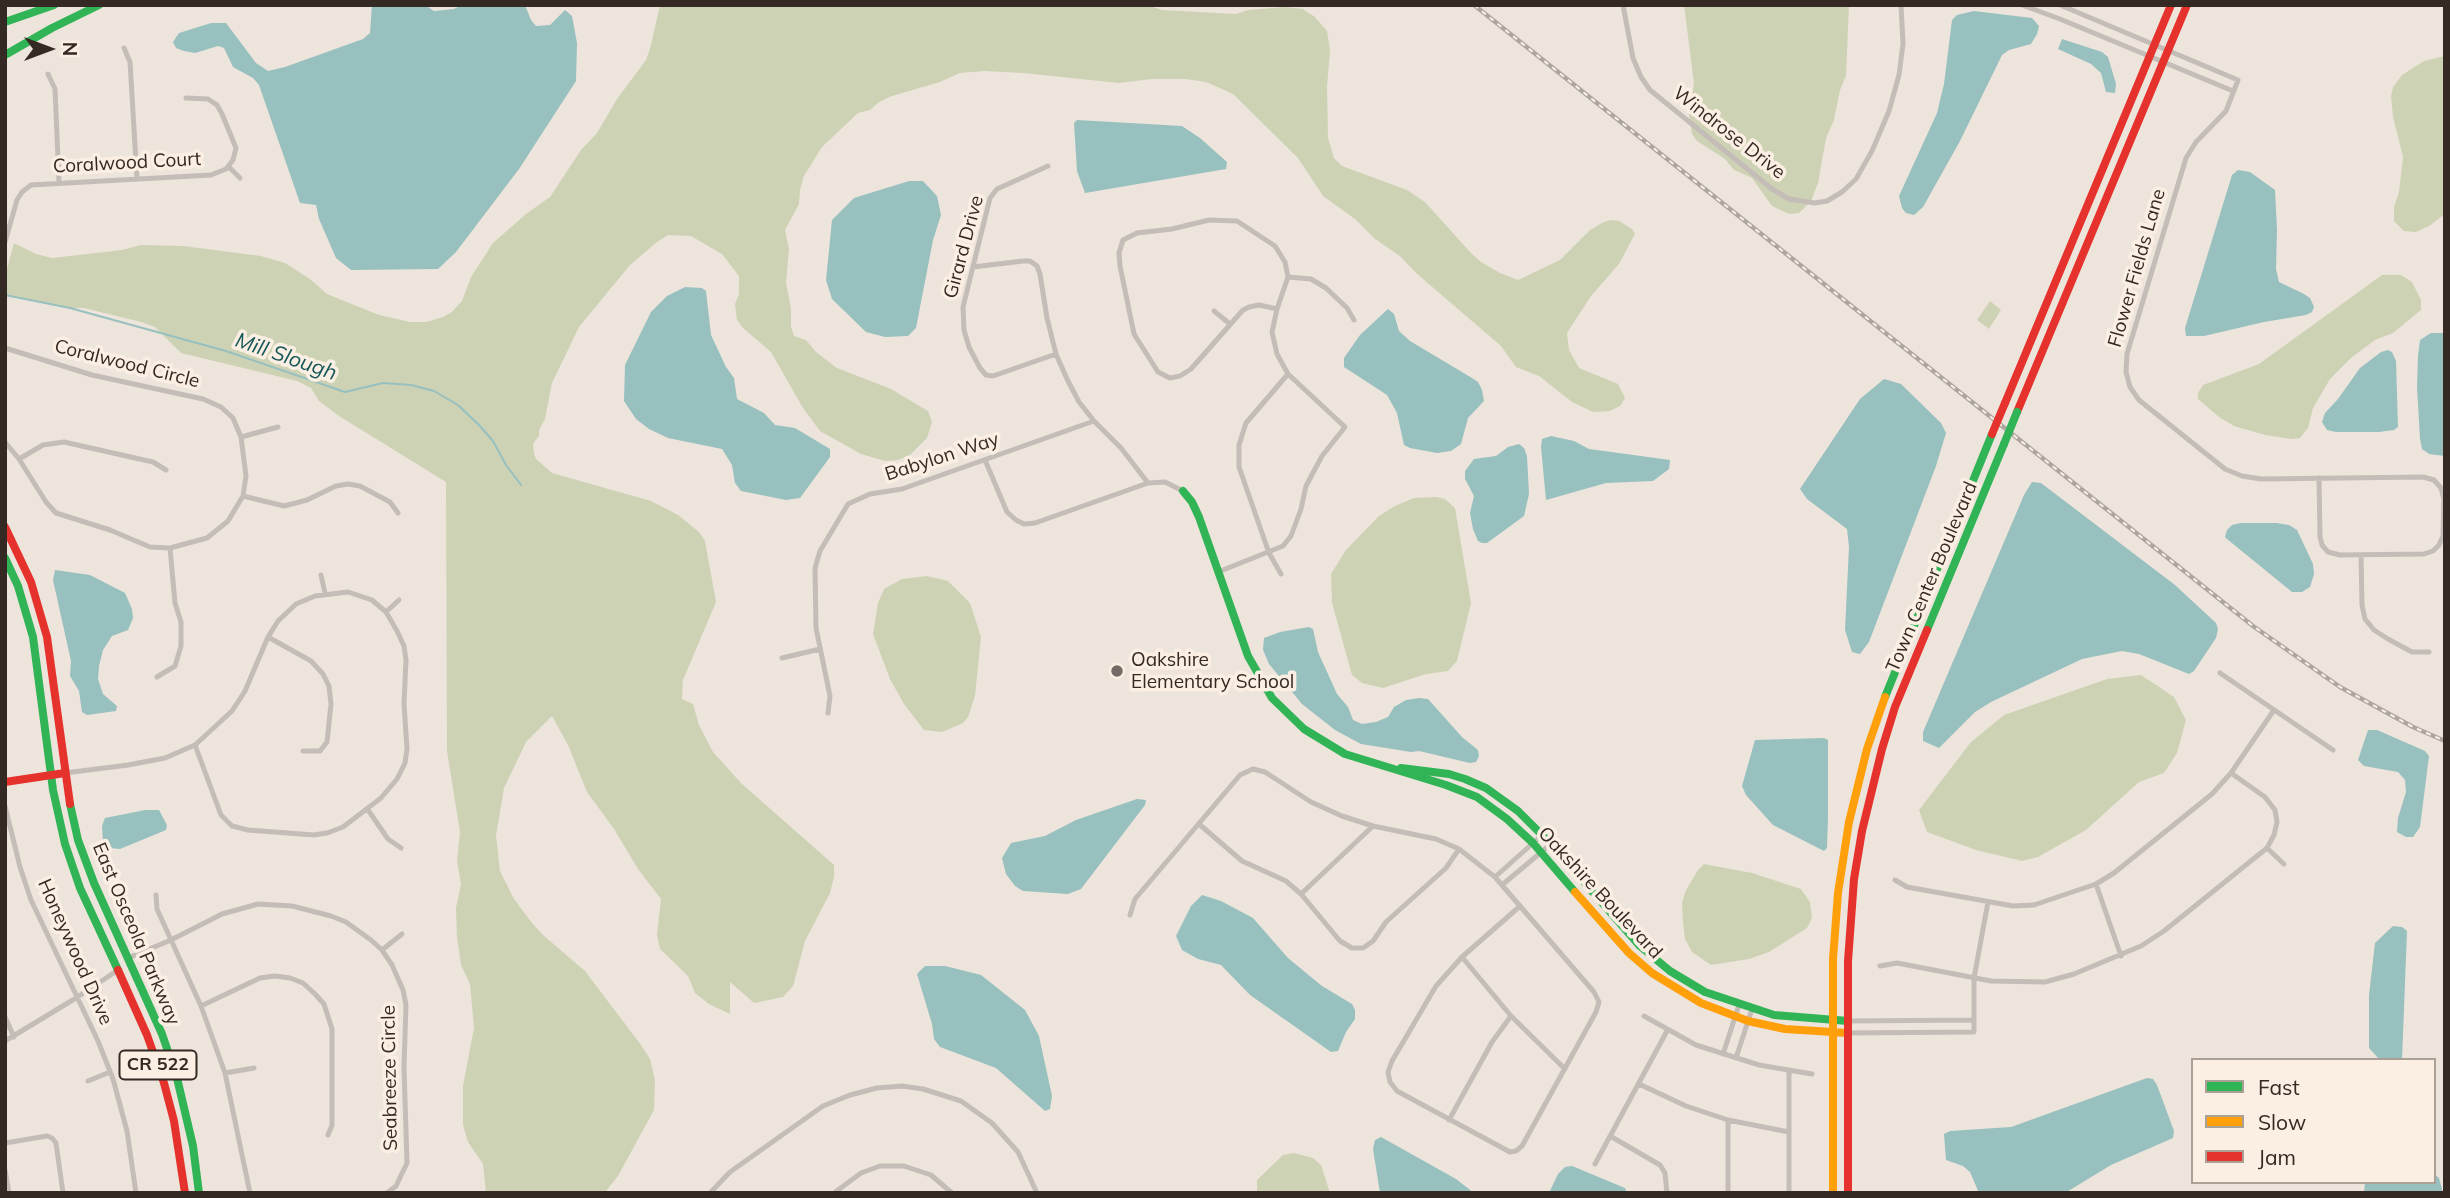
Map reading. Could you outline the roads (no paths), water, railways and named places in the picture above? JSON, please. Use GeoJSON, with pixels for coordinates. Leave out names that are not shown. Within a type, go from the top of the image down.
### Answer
{"type":"FeatureCollection","features":[{"type":"Feature","properties":{"kind":"main road"},"geometry":{"type":"LineString","coordinates":[[5,22],[54,5]]}},
{"type":"Feature","properties":{"kind":"main road"},"geometry":{"type":"LineString","coordinates":[[5,55],[99,5]]}},
{"type":"Feature","properties":{"kind":"main road","name":"Town Center Boulevard"},"geometry":{"type":"LineString","coordinates":[[1833,1193],[1833,960],[1838,893],[1855,793],[1867,749],[1889,684],[2171,5]]}},
{"type":"Feature","properties":{"kind":"main road","name":"Town Center Boulevard"},"geometry":{"type":"LineString","coordinates":[[1848,1193],[1850,920],[1854,879],[1882,749],[1899,697],[2187,5]]}},
{"type":"Feature","properties":{"kind":"main road","name":"Oakshire Boulevard"},"geometry":{"type":"LineString","coordinates":[[1183,491],[1199,517],[1248,656],[1272,698],[1304,729],[1345,754],[1477,797],[1533,843],[1629,953],[1652,972],[1701,1003],[1735,1017],[1785,1029],[1848,1033]]}},
{"type":"Feature","properties":{"kind":"main road","name":"East Osceola Parkway"},"geometry":{"type":"LineString","coordinates":[[5,527],[31,582],[42,618],[52,665],[72,818],[85,862],[162,1034],[177,1078],[194,1146],[199,1193]]}},
{"type":"Feature","properties":{"kind":"main road","name":"East Osceola Parkway"},"geometry":{"type":"LineString","coordinates":[[5,558],[18,586],[33,637],[51,775],[59,822],[72,868],[147,1035],[164,1083],[174,1121],[185,1193]]}},
{"type":"Feature","properties":{"kind":"main road","name":"Oakshire Boulevard"},"geometry":{"type":"LineString","coordinates":[[1376,764],[1428,770],[1465,779],[1486,788],[1518,811],[1542,835],[1640,946],[1705,992],[1774,1015],[1848,1021]]}},
{"type":"Feature","properties":{"kind":"main road"},"geometry":{"type":"LineString","coordinates":[[5,782],[65,773]]}},
{"type":"Feature","properties":{"kind":"main road"},"geometry":{"type":"LineString","coordinates":[[1855,793],[1870,796]]}},
{"type":"Feature","properties":{"kind":"main road"},"geometry":{"type":"LineString","coordinates":[[106,944],[120,957],[128,958]]}},
{"type":"Feature","properties":{"kind":"main road"},"geometry":{"type":"LineString","coordinates":[[118,970],[126,972],[139,983]]}},
{"type":"Feature","properties":{"kind":"street","name":"Windrose Drive"},"geometry":{"type":"LineString","coordinates":[[1623,5],[1633,58],[1650,90],[1772,189],[1789,199],[1815,203],[1827,201],[1842,192],[1856,179],[1872,151],[1889,111],[1899,75],[1903,44],[1902,6]]}},
{"type":"Feature","properties":{"kind":"street"},"geometry":{"type":"LineString","coordinates":[[1902,6],[1910,5]]}},
{"type":"Feature","properties":{"kind":"street"},"geometry":{"type":"LineString","coordinates":[[2022,5],[2234,91]]}},
{"type":"Feature","properties":{"kind":"street"},"geometry":{"type":"LineString","coordinates":[[2060,19],[2063,6],[2168,51]]}},
{"type":"Feature","properties":{"kind":"street"},"geometry":{"type":"LineString","coordinates":[[124,48],[130,62],[136,178]]}},
{"type":"Feature","properties":{"kind":"street","name":"Flower Fields Lane"},"geometry":{"type":"LineString","coordinates":[[2168,51],[2238,80],[2226,111],[2196,142],[2186,158],[2127,354],[2126,372],[2130,387],[2140,400],[2225,469],[2242,476],[2262,479],[2319,478],[2423,477],[2434,480],[2441,488],[2444,499],[2439,545],[2424,554],[2340,555],[2328,552],[2320,537],[2319,478]]}},
{"type":"Feature","properties":{"kind":"street"},"geometry":{"type":"LineString","coordinates":[[48,74],[55,89],[60,182]]}},
{"type":"Feature","properties":{"kind":"street","name":"Coralwood Court"},"geometry":{"type":"LineString","coordinates":[[5,242],[15,204],[22,192],[35,184],[212,174],[229,167],[235,156],[235,144],[220,109],[208,99],[186,98]]}},
{"type":"Feature","properties":{"kind":"street","name":"Girard Drive"},"geometry":{"type":"LineString","coordinates":[[1048,166],[997,189],[989,198],[963,307],[964,330],[969,347],[986,375],[993,376],[1056,354]]}},
{"type":"Feature","properties":{"kind":"street"},"geometry":{"type":"LineString","coordinates":[[229,167],[240,178]]}},
{"type":"Feature","properties":{"kind":"street"},"geometry":{"type":"LineString","coordinates":[[1217,572],[1283,546],[1291,536],[1306,486],[1322,456],[1345,427],[1288,374],[1277,354],[1272,332],[1287,277],[1285,261],[1275,246],[1237,221],[1209,220],[1172,229],[1138,233],[1123,240],[1119,253],[1120,266],[1133,334],[1158,372],[1170,377],[1180,376],[1191,369],[1243,310],[1259,305],[1277,309]]}},
{"type":"Feature","properties":{"kind":"street"},"geometry":{"type":"LineString","coordinates":[[973,267],[1023,261],[1030,261],[1037,266],[1046,318],[1056,354],[1079,402],[1137,466],[1148,483],[1035,523],[1024,524],[1007,512],[985,460]]}},
{"type":"Feature","properties":{"kind":"street"},"geometry":{"type":"LineString","coordinates":[[1287,277],[1311,279],[1326,288],[1347,308],[1354,320]]}},
{"type":"Feature","properties":{"kind":"street"},"geometry":{"type":"LineString","coordinates":[[1214,311],[1230,324]]}},
{"type":"Feature","properties":{"kind":"street","name":"Coralwood Circle"},"geometry":{"type":"LineString","coordinates":[[5,348],[92,375],[203,398],[221,407],[233,418],[241,437],[246,476],[243,495]]}},
{"type":"Feature","properties":{"kind":"street"},"geometry":{"type":"LineString","coordinates":[[1281,574],[1269,553],[1239,467],[1239,445],[1246,423],[1288,374]]}},
{"type":"Feature","properties":{"kind":"street","name":"Babylon Way"},"geometry":{"type":"LineString","coordinates":[[828,713],[830,696],[816,628],[815,568],[820,551],[848,504],[870,494],[902,489],[1094,421]]}},
{"type":"Feature","properties":{"kind":"street"},"geometry":{"type":"LineString","coordinates":[[241,437],[278,427]]}},
{"type":"Feature","properties":{"kind":"street"},"geometry":{"type":"LineString","coordinates":[[5,442],[46,502],[59,515],[110,530],[150,547],[170,548],[193,543],[218,530],[236,512],[243,495],[284,506],[348,484],[360,486],[390,502],[398,513]]}},
{"type":"Feature","properties":{"kind":"street"},"geometry":{"type":"LineString","coordinates":[[19,459],[43,445],[64,442],[153,462],[166,470]]}},
{"type":"Feature","properties":{"kind":"street","name":"Oakshire Boulevard"},"geometry":{"type":"LineString","coordinates":[[1148,483],[1165,482],[1183,491]]}},
{"type":"Feature","properties":{"kind":"street"},"geometry":{"type":"LineString","coordinates":[[157,677],[175,666],[181,646],[181,622],[175,603],[170,548]]}},
{"type":"Feature","properties":{"kind":"street"},"geometry":{"type":"LineString","coordinates":[[2361,555],[2362,605],[2365,619],[2374,630],[2412,652],[2429,652]]}},
{"type":"Feature","properties":{"kind":"street"},"geometry":{"type":"LineString","coordinates":[[321,575],[324,593]]}},
{"type":"Feature","properties":{"kind":"street"},"geometry":{"type":"LineString","coordinates":[[65,773],[166,758],[195,745],[232,711],[245,691],[268,637],[278,621],[296,604],[324,593],[348,592],[372,600],[386,612],[404,646],[407,749],[405,763],[397,779],[368,810],[339,830],[321,834],[237,828],[221,815],[195,745]]}},
{"type":"Feature","properties":{"kind":"street"},"geometry":{"type":"LineString","coordinates":[[386,612],[399,600]]}},
{"type":"Feature","properties":{"kind":"street"},"geometry":{"type":"LineString","coordinates":[[268,637],[311,661],[323,674],[329,686],[331,704],[327,742],[320,751],[303,751]]}},
{"type":"Feature","properties":{"kind":"street"},"geometry":{"type":"LineString","coordinates":[[782,658],[820,649]]}},
{"type":"Feature","properties":{"kind":"street"},"geometry":{"type":"LineString","coordinates":[[2220,673],[2333,750]]}},
{"type":"Feature","properties":{"kind":"street"},"geometry":{"type":"LineString","coordinates":[[1895,880],[1907,887],[2013,906],[2034,905],[2096,884],[2114,873],[2212,794],[2231,773],[2274,710]]}},
{"type":"Feature","properties":{"kind":"street"},"geometry":{"type":"LineString","coordinates":[[1130,915],[1135,899],[1240,775],[1254,769],[1265,772],[1342,817],[1436,839],[1459,849],[1495,877],[1594,992],[1599,1002],[1597,1012],[1566,1069],[1522,1146],[1516,1151],[1504,1150],[1397,1091],[1390,1083],[1388,1072],[1436,986],[1462,957],[1519,907]]}},
{"type":"Feature","properties":{"kind":"street"},"geometry":{"type":"LineString","coordinates":[[1880,966],[1897,963],[1974,978],[2019,983],[2045,982],[2121,956],[2164,931],[2267,848],[2277,822],[2274,810],[2265,797],[2231,773]]}},
{"type":"Feature","properties":{"kind":"street","name":"Honeywood Drive"},"geometry":{"type":"LineString","coordinates":[[5,806],[31,900],[110,1072],[127,1131],[136,1193]]}},
{"type":"Feature","properties":{"kind":"street"},"geometry":{"type":"LineString","coordinates":[[368,810],[388,839],[401,849]]}},
{"type":"Feature","properties":{"kind":"street"},"geometry":{"type":"LineString","coordinates":[[1199,824],[1242,861],[1286,881],[1301,894],[1340,941],[1352,948],[1363,948],[1373,941],[1386,922],[1446,868],[1459,849]]}},
{"type":"Feature","properties":{"kind":"street"},"geometry":{"type":"LineString","coordinates":[[1301,894],[1373,826]]}},
{"type":"Feature","properties":{"kind":"street"},"geometry":{"type":"LineString","coordinates":[[1495,877],[1542,835]]}},
{"type":"Feature","properties":{"kind":"street"},"geometry":{"type":"LineString","coordinates":[[1502,885],[1550,844]]}},
{"type":"Feature","properties":{"kind":"street"},"geometry":{"type":"LineString","coordinates":[[2267,848],[2284,864]]}},
{"type":"Feature","properties":{"kind":"street"},"geometry":{"type":"LineString","coordinates":[[2096,884],[2121,956]]}},
{"type":"Feature","properties":{"kind":"street"},"geometry":{"type":"LineString","coordinates":[[156,894],[157,909],[201,1006],[225,1073],[250,1193]]}},
{"type":"Feature","properties":{"kind":"street"},"geometry":{"type":"LineString","coordinates":[[1848,1033],[1974,1032],[1974,978],[1988,902]]}},
{"type":"Feature","properties":{"kind":"street","name":"Seabreeze Circle"},"geometry":{"type":"LineString","coordinates":[[128,958],[222,914],[241,907],[273,904],[331,916],[359,931],[382,950],[398,977],[406,1005],[404,1067],[407,1163],[397,1186]]}},
{"type":"Feature","properties":{"kind":"street"},"geometry":{"type":"LineString","coordinates":[[382,950],[402,934]]}},
{"type":"Feature","properties":{"kind":"street"},"geometry":{"type":"LineString","coordinates":[[1462,957],[1511,1016],[1566,1069]]}},
{"type":"Feature","properties":{"kind":"street"},"geometry":{"type":"LineString","coordinates":[[5,1041],[118,970]]}},
{"type":"Feature","properties":{"kind":"street"},"geometry":{"type":"LineString","coordinates":[[201,1006],[243,984],[275,976],[303,983],[315,994],[324,1004],[332,1029],[332,1125],[327,1135]]}},
{"type":"Feature","properties":{"kind":"street"},"geometry":{"type":"LineString","coordinates":[[1723,1054],[1739,1005]]}},
{"type":"Feature","properties":{"kind":"street"},"geometry":{"type":"LineString","coordinates":[[1736,1058],[1752,1009]]}},
{"type":"Feature","properties":{"kind":"street"},"geometry":{"type":"LineString","coordinates":[[1449,1119],[1492,1042],[1511,1016]]}},
{"type":"Feature","properties":{"kind":"street"},"geometry":{"type":"LineString","coordinates":[[1644,1016],[1696,1045],[1789,1071],[1812,1073]]}},
{"type":"Feature","properties":{"kind":"street"},"geometry":{"type":"LineString","coordinates":[[5,1017],[14,1037]]}},
{"type":"Feature","properties":{"kind":"street"},"geometry":{"type":"LineString","coordinates":[[1848,1021],[1974,1020]]}},
{"type":"Feature","properties":{"kind":"street"},"geometry":{"type":"LineString","coordinates":[[1595,1164],[1667,1031]]}},
{"type":"Feature","properties":{"kind":"street"},"geometry":{"type":"LineString","coordinates":[[225,1073],[254,1068]]}},
{"type":"Feature","properties":{"kind":"street"},"geometry":{"type":"LineString","coordinates":[[1789,1071],[1789,1193]]}},
{"type":"Feature","properties":{"kind":"street"},"geometry":{"type":"LineString","coordinates":[[88,1081],[110,1072]]}},
{"type":"Feature","properties":{"kind":"street"},"geometry":{"type":"LineString","coordinates":[[1639,1084],[1686,1106],[1728,1120],[1789,1132]]}},
{"type":"Feature","properties":{"kind":"street"},"geometry":{"type":"LineString","coordinates":[[710,1193],[730,1172],[823,1106],[877,1088],[902,1086],[923,1089],[961,1101],[992,1123],[1018,1152],[1037,1193]]}},
{"type":"Feature","properties":{"kind":"street"},"geometry":{"type":"LineString","coordinates":[[1728,1120],[1728,1193]]}},
{"type":"Feature","properties":{"kind":"street"},"geometry":{"type":"LineString","coordinates":[[5,1143],[47,1136],[52,1138],[56,1143],[64,1193]]}},
{"type":"Feature","properties":{"kind":"street"},"geometry":{"type":"LineString","coordinates":[[1610,1136],[1660,1165],[1665,1173],[1667,1193]]}},
{"type":"Feature","properties":{"kind":"street"},"geometry":{"type":"LineString","coordinates":[[834,1193],[861,1173],[880,1166],[904,1166],[931,1175],[952,1193]]}},
{"type":"Feature","properties":{"kind":"street"},"geometry":{"type":"LineString","coordinates":[[5,1170],[9,1193]]}},
{"type":"Feature","properties":{"kind":"street"},"geometry":{"type":"LineString","coordinates":[[387,1193],[397,1186],[404,1191]]}},
{"type":"Feature","properties":{"kind":"water"},"geometry":{"type":"Polygon","coordinates":[[[372,5],[425,5],[434,11],[454,9],[462,5],[525,5],[536,26],[550,25],[565,10],[572,16],[577,43],[576,81],[519,169],[456,252],[438,269],[351,270],[336,258],[319,219],[316,205],[300,203],[259,85],[253,78],[233,67],[224,48],[218,46],[195,53],[176,48],[173,42],[179,33],[211,23],[226,23],[256,63],[268,71],[363,39],[370,33],[372,5]]]}},
{"type":"Feature","properties":{"kind":"water"},"geometry":{"type":"Polygon","coordinates":[[[1974,11],[2032,18],[2039,26],[2037,34],[2031,44],[2009,50],[2002,55],[1960,141],[1923,207],[1914,215],[1906,213],[1899,196],[1937,113],[1944,84],[1952,20],[1957,15],[1974,11]]]}},
{"type":"Feature","properties":{"kind":"water"},"geometry":{"type":"Polygon","coordinates":[[[2062,39],[2102,52],[2108,57],[2116,84],[2115,93],[2106,92],[2101,73],[2091,64],[2058,49],[2062,39]]]}},
{"type":"Feature","properties":{"kind":"water"},"geometry":{"type":"Polygon","coordinates":[[[1077,120],[1182,126],[1227,162],[1226,169],[1085,193],[1077,171],[1074,123],[1077,120]]]}},
{"type":"Feature","properties":{"kind":"water"},"geometry":{"type":"Polygon","coordinates":[[[2238,170],[2250,172],[2275,190],[2276,269],[2279,282],[2310,298],[2314,307],[2312,312],[2306,315],[2204,336],[2186,336],[2185,328],[2232,175],[2238,170]]]}},
{"type":"Feature","properties":{"kind":"water"},"geometry":{"type":"Polygon","coordinates":[[[909,181],[923,181],[937,196],[941,215],[933,240],[916,328],[908,336],[885,337],[866,332],[832,299],[826,280],[832,220],[854,198],[909,181]]]}},
{"type":"Feature","properties":{"kind":"water"},"geometry":{"type":"Polygon","coordinates":[[[685,287],[702,288],[706,291],[711,335],[734,378],[737,399],[764,413],[775,425],[795,428],[830,449],[830,457],[800,498],[786,500],[741,491],[735,483],[732,465],[722,449],[668,438],[649,429],[636,419],[624,401],[625,365],[651,312],[667,296],[685,287]]]}},
{"type":"Feature","properties":{"kind":"water"},"geometry":{"type":"Polygon","coordinates":[[[1388,309],[1394,314],[1399,331],[1410,341],[1478,382],[1482,390],[1484,401],[1468,418],[1461,444],[1451,451],[1437,453],[1404,445],[1397,413],[1387,395],[1344,367],[1344,358],[1360,335],[1388,309]]]}},
{"type":"Feature","properties":{"kind":"water"},"geometry":{"type":"Polygon","coordinates":[[[2431,333],[2445,333],[2445,456],[2429,454],[2422,449],[2420,439],[2418,356],[2420,340],[2431,333]]]}},
{"type":"Feature","properties":{"kind":"water"},"geometry":{"type":"Polygon","coordinates":[[[2388,350],[2396,361],[2398,427],[2379,432],[2327,430],[2322,422],[2325,413],[2360,368],[2381,352],[2388,350]]]}},
{"type":"Feature","properties":{"kind":"water"},"geometry":{"type":"Polygon","coordinates":[[[1884,379],[1901,384],[1941,423],[1946,433],[1869,642],[1860,654],[1852,652],[1845,630],[1849,547],[1847,529],[1807,499],[1800,489],[1860,399],[1884,379]]]}},
{"type":"Feature","properties":{"kind":"water"},"geometry":{"type":"Polygon","coordinates":[[[1551,436],[1574,441],[1589,449],[1670,460],[1669,469],[1653,481],[1606,483],[1546,500],[1541,447],[1542,439],[1551,436]]]}},
{"type":"Feature","properties":{"kind":"water"},"geometry":{"type":"Polygon","coordinates":[[[1519,444],[1527,456],[1529,494],[1524,516],[1487,543],[1482,543],[1478,541],[1473,529],[1470,513],[1474,496],[1465,479],[1465,471],[1474,459],[1496,456],[1508,447],[1519,444]]]}},
{"type":"Feature","properties":{"kind":"water"},"geometry":{"type":"Polygon","coordinates":[[[2032,482],[2041,483],[2175,585],[2216,623],[2216,638],[2194,671],[2189,674],[2139,654],[2122,651],[2082,659],[1991,702],[1975,712],[1939,748],[1923,741],[1923,732],[2024,495],[2032,482]]]}},
{"type":"Feature","properties":{"kind":"water"},"geometry":{"type":"Polygon","coordinates":[[[2276,523],[2289,525],[2297,530],[2313,564],[2314,574],[2310,587],[2302,592],[2292,592],[2225,537],[2232,525],[2276,523]]]}},
{"type":"Feature","properties":{"kind":"water"},"geometry":{"type":"Polygon","coordinates":[[[55,570],[90,575],[125,593],[132,609],[133,618],[128,630],[112,636],[103,650],[99,666],[98,679],[103,694],[117,706],[116,711],[87,715],[82,712],[79,691],[70,676],[71,661],[53,580],[55,570]]]}},
{"type":"Feature","properties":{"kind":"water"},"geometry":{"type":"Polygon","coordinates":[[[1309,627],[1313,629],[1318,652],[1337,694],[1348,707],[1353,720],[1362,724],[1376,722],[1388,717],[1394,707],[1406,700],[1428,699],[1462,737],[1478,750],[1476,762],[1361,744],[1335,730],[1302,704],[1269,664],[1263,650],[1264,638],[1309,627]]]}},
{"type":"Feature","properties":{"kind":"water"},"geometry":{"type":"Polygon","coordinates":[[[2368,730],[2377,730],[2425,751],[2429,756],[2420,827],[2413,837],[2397,832],[2406,792],[2405,780],[2398,772],[2364,766],[2358,760],[2368,730]]]}},
{"type":"Feature","properties":{"kind":"water"},"geometry":{"type":"Polygon","coordinates":[[[1755,740],[1828,740],[1828,817],[1827,848],[1824,851],[1773,825],[1746,795],[1742,786],[1755,740]]]}},
{"type":"Feature","properties":{"kind":"water"},"geometry":{"type":"Polygon","coordinates":[[[1137,799],[1146,800],[1145,805],[1081,889],[1068,894],[1023,891],[1015,886],[1006,874],[1002,858],[1011,843],[1045,836],[1076,820],[1137,799]]]}},
{"type":"Feature","properties":{"kind":"water"},"geometry":{"type":"Polygon","coordinates":[[[159,810],[167,825],[166,830],[120,849],[110,848],[103,842],[102,826],[105,818],[159,810]]]}},
{"type":"Feature","properties":{"kind":"water"},"geometry":{"type":"Polygon","coordinates":[[[1202,895],[1221,901],[1253,918],[1288,958],[1322,986],[1352,1004],[1355,1019],[1338,1051],[1331,1052],[1250,995],[1221,965],[1198,959],[1182,950],[1176,936],[1191,906],[1202,895]]]}},
{"type":"Feature","properties":{"kind":"water"},"geometry":{"type":"Polygon","coordinates":[[[2393,926],[2407,931],[2402,1058],[2378,1058],[2369,1048],[2369,995],[2375,943],[2393,926]]]}},
{"type":"Feature","properties":{"kind":"water"},"geometry":{"type":"Polygon","coordinates":[[[925,966],[945,966],[981,975],[1025,1010],[1039,1036],[1052,1096],[1050,1109],[1045,1111],[996,1068],[940,1047],[934,1039],[917,974],[925,966]]]}},
{"type":"Feature","properties":{"kind":"water"},"geometry":{"type":"Polygon","coordinates":[[[2147,1078],[2153,1079],[2157,1085],[2174,1131],[2173,1138],[2111,1165],[2065,1193],[1979,1193],[1970,1172],[1963,1166],[1946,1160],[1944,1134],[1950,1131],[2011,1127],[2147,1078]]]}},
{"type":"Feature","properties":{"kind":"water"},"geometry":{"type":"Polygon","coordinates":[[[1381,1137],[1456,1179],[1474,1193],[1380,1193],[1373,1149],[1375,1140],[1381,1137]]]}},
{"type":"Feature","properties":{"kind":"water"},"geometry":{"type":"Polygon","coordinates":[[[1572,1166],[1625,1188],[1627,1193],[1549,1193],[1558,1174],[1565,1167],[1572,1166]]]}},
{"type":"Feature","properties":{"kind":"water"},"geometry":{"type":"Polygon","coordinates":[[[2436,1176],[2443,1193],[2364,1193],[2365,1184],[2436,1184],[2436,1176]]]}},
{"type":"Feature","properties":{"kind":"waterway","name":"Mill Slough"},"geometry":{"type":"LineString","coordinates":[[5,295],[70,308],[226,351],[345,392],[383,383],[411,385],[434,391],[458,405],[479,425],[493,441],[521,485]]}},
{"type":"Feature","properties":{"kind":"railway"},"geometry":{"type":"LineString","coordinates":[[1474,5],[2253,626],[2340,687],[2413,727],[2445,741]]}},
{"type":"Feature","properties":{"kind":"place","name":"Oakshire Elementary School"},"geometry":{"type":"Point","coordinates":[1117,671]}}]}
